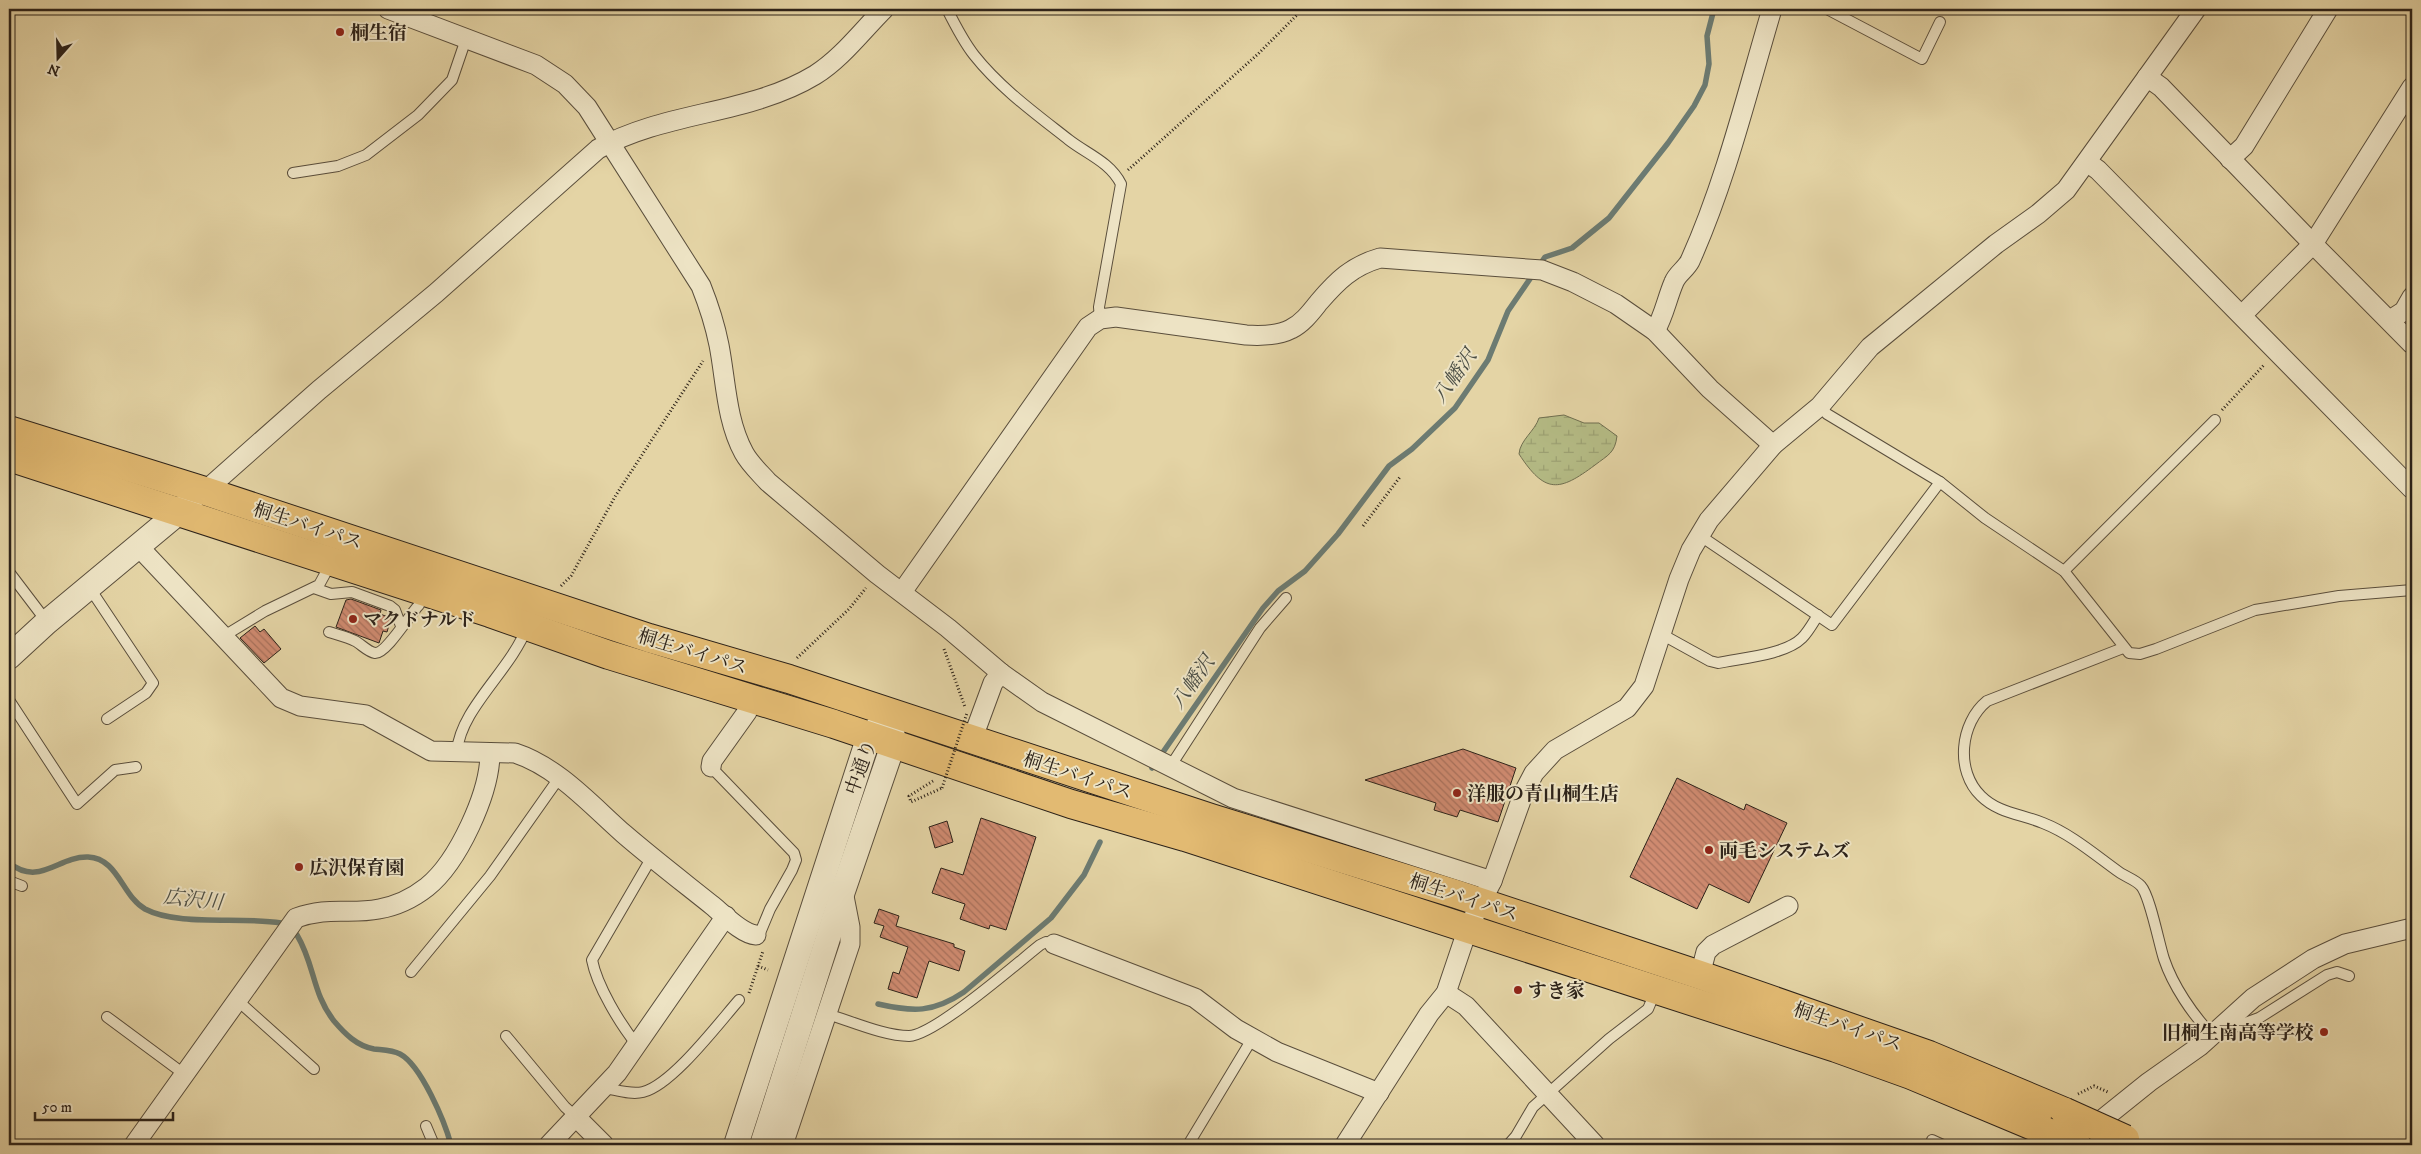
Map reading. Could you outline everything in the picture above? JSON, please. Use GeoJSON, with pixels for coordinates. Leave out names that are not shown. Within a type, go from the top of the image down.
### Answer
{"type":"FeatureCollection","features":[{"type":"Feature","properties":{"kind":"highway","name":"桐生バイパス"},"geometry":{"type":"LineString","coordinates":[[9,430],[205,491],[605,624],[789,679],[1211,818],[1486,892],[1700,975],[2069,1104],[2132,1142]]}},
{"type":"Feature","properties":{"kind":"highway","name":"桐生バイパス"},"geometry":{"type":"LineString","coordinates":[[9,458],[330,560],[609,655],[751,698],[1071,804],[1185,837],[1656,989],[1911,1075],[2077,1145]]}},
{"type":"Feature","properties":{"kind":"street"},"geometry":{"type":"LineString","coordinates":[[388,9],[415,13],[466,39],[520,58],[551,73],[566,84],[587,107],[701,286],[711,311],[719,345],[734,428],[745,454],[768,482],[877,574],[902,592],[1001,673],[1042,702],[1112,739],[1233,798],[1486,892]]}},
{"type":"Feature","properties":{"kind":"street"},"geometry":{"type":"LineString","coordinates":[[9,657],[47,622],[205,491],[318,390],[436,293],[598,149],[628,133],[762,98],[804,82],[833,62],[884,9]]}},
{"type":"Feature","properties":{"kind":"street"},"geometry":{"type":"LineString","coordinates":[[1655,331],[1674,280],[1689,264],[1715,194],[1742,116],[1772,9]]}},
{"type":"Feature","properties":{"kind":"street"},"geometry":{"type":"LineString","coordinates":[[1345,1145],[1429,1014],[1446,993],[1468,928],[1486,892],[1524,792],[1534,773],[1555,750],[1616,716],[1636,698],[1644,686],[1663,635],[1679,579],[1699,535],[1727,497],[1773,445],[1820,406],[1870,347],[1996,244],[2052,203],[2066,190],[2196,9]]}},
{"type":"Feature","properties":{"kind":"street"},"geometry":{"type":"LineString","coordinates":[[2230,160],[2244,146],[2328,9]]}},
{"type":"Feature","properties":{"kind":"street"},"geometry":{"type":"LineString","coordinates":[[2147,77],[2162,87],[2230,160],[2412,344]]}},
{"type":"Feature","properties":{"kind":"street"},"geometry":{"type":"LineString","coordinates":[[2242,315],[2312,244],[2412,86]]}},
{"type":"Feature","properties":{"kind":"street"},"geometry":{"type":"LineString","coordinates":[[2087,162],[2098,170],[2412,489]]}},
{"type":"Feature","properties":{"kind":"street"},"geometry":{"type":"LineString","coordinates":[[902,592],[1088,327],[1100,319],[1126,317],[1264,336],[1290,330],[1345,275],[1361,264],[1380,258],[1534,269],[1558,275],[1591,290],[1616,304],[1655,331],[1710,389],[1773,445]]}},
{"type":"Feature","properties":{"kind":"street"},"geometry":{"type":"LineString","coordinates":[[2390,320],[2404,311],[2412,297]]}},
{"type":"Feature","properties":{"kind":"street"},"geometry":{"type":"LineString","coordinates":[[138,546],[273,690],[289,702],[300,706],[366,715],[431,751],[515,753],[525,756],[559,778],[652,857],[760,941]]}},
{"type":"Feature","properties":{"kind":"street"},"geometry":{"type":"LineString","coordinates":[[972,740],[993,684],[1001,673]]}},
{"type":"Feature","properties":{"kind":"street"},"geometry":{"type":"LineString","coordinates":[[711,767],[712,762],[747,712],[751,698]]}},
{"type":"Feature","properties":{"kind":"street","name":"中通り"},"geometry":{"type":"LineString","coordinates":[[736,1145],[891,713]]}},
{"type":"Feature","properties":{"kind":"street","name":"中通り"},"geometry":{"type":"LineString","coordinates":[[762,1145],[843,891],[881,740]]}},
{"type":"Feature","properties":{"kind":"street"},"geometry":{"type":"LineString","coordinates":[[134,1145],[296,918],[315,911],[378,909],[407,900],[428,887],[446,867],[478,808],[489,777],[490,753]]}},
{"type":"Feature","properties":{"kind":"street"},"geometry":{"type":"LineString","coordinates":[[783,1145],[850,944],[850,927],[843,891]]}},
{"type":"Feature","properties":{"kind":"street"},"geometry":{"type":"LineString","coordinates":[[1700,975],[1706,952],[1713,945],[1788,906]]}},
{"type":"Feature","properties":{"kind":"street"},"geometry":{"type":"LineString","coordinates":[[549,1145],[596,1093],[605,1088],[726,916]]}},
{"type":"Feature","properties":{"kind":"street"},"geometry":{"type":"LineString","coordinates":[[2072,1145],[2148,1082],[2212,1035],[2253,998],[2313,959],[2346,944],[2412,928]]}},
{"type":"Feature","properties":{"kind":"street"},"geometry":{"type":"LineString","coordinates":[[1054,944],[1195,998],[1252,1039],[1277,1052],[1378,1094]]}},
{"type":"Feature","properties":{"kind":"street"},"geometry":{"type":"LineString","coordinates":[[1446,993],[1466,1006],[1595,1145]]}},
{"type":"Feature","properties":{"kind":"street"},"geometry":{"type":"LineString","coordinates":[[576,1117],[604,1145]]}},
{"type":"Feature","properties":{"kind":"lane"},"geometry":{"type":"LineString","coordinates":[[947,9],[963,39],[989,71],[1023,103],[1072,143],[1109,168],[1121,184],[1099,307],[1100,319]]}},
{"type":"Feature","properties":{"kind":"lane"},"geometry":{"type":"LineString","coordinates":[[1827,9],[1922,59],[1940,22]]}},
{"type":"Feature","properties":{"kind":"lane"},"geometry":{"type":"LineString","coordinates":[[293,174],[338,166],[366,155],[418,115],[452,80],[466,39]]}},
{"type":"Feature","properties":{"kind":"lane"},"geometry":{"type":"LineString","coordinates":[[1820,406],[1827,414],[1940,482],[1985,518],[2064,571],[2123,648],[2129,653],[2140,654],[2255,610],[2339,596],[2412,590]]}},
{"type":"Feature","properties":{"kind":"lane"},"geometry":{"type":"LineString","coordinates":[[2064,571],[2216,420]]}},
{"type":"Feature","properties":{"kind":"lane"},"geometry":{"type":"LineString","coordinates":[[1699,535],[1832,625],[1940,482]]}},
{"type":"Feature","properties":{"kind":"lane"},"geometry":{"type":"LineString","coordinates":[[224,636],[265,611],[314,588],[326,574],[330,560]]}},
{"type":"Feature","properties":{"kind":"lane"},"geometry":{"type":"LineString","coordinates":[[9,572],[47,622]]}},
{"type":"Feature","properties":{"kind":"lane"},"geometry":{"type":"LineString","coordinates":[[89,587],[153,683],[146,694],[107,719]]}},
{"type":"Feature","properties":{"kind":"lane"},"geometry":{"type":"LineString","coordinates":[[314,588],[331,594],[352,592],[385,604],[395,610],[401,626]]}},
{"type":"Feature","properties":{"kind":"lane"},"geometry":{"type":"LineString","coordinates":[[1162,762],[1260,628],[1286,598]]}},
{"type":"Feature","properties":{"kind":"lane"},"geometry":{"type":"LineString","coordinates":[[329,632],[355,640],[375,653],[388,647],[401,626],[419,605]]}},
{"type":"Feature","properties":{"kind":"lane"},"geometry":{"type":"LineString","coordinates":[[1663,635],[1710,661],[1718,662],[1773,652],[1786,647],[1801,639],[1818,615]]}},
{"type":"Feature","properties":{"kind":"lane"},"geometry":{"type":"LineString","coordinates":[[457,751],[463,728],[514,653],[527,626]]}},
{"type":"Feature","properties":{"kind":"lane"},"geometry":{"type":"LineString","coordinates":[[2123,648],[1987,701],[1977,709],[1972,717],[1965,738],[1964,759],[1973,786],[1981,796],[1994,806],[2039,821],[2064,833],[2141,886],[2164,959],[2177,986],[2212,1035],[2259,1018],[2327,975],[2337,972],[2348,976]]}},
{"type":"Feature","properties":{"kind":"lane"},"geometry":{"type":"LineString","coordinates":[[9,700],[77,804],[116,770],[136,767]]}},
{"type":"Feature","properties":{"kind":"lane"},"geometry":{"type":"LineString","coordinates":[[711,767],[794,853],[796,860],[770,909],[760,933],[760,941]]}},
{"type":"Feature","properties":{"kind":"lane"},"geometry":{"type":"LineString","coordinates":[[411,972],[490,876],[559,778]]}},
{"type":"Feature","properties":{"kind":"lane"},"geometry":{"type":"LineString","coordinates":[[637,1045],[620,1022],[594,971],[592,960],[652,857]]}},
{"type":"Feature","properties":{"kind":"lane"},"geometry":{"type":"LineString","coordinates":[[9,881],[22,886]]}},
{"type":"Feature","properties":{"kind":"lane"},"geometry":{"type":"LineString","coordinates":[[827,1014],[897,1035],[919,1034],[962,1006],[1040,945],[1046,942],[1054,944]]}},
{"type":"Feature","properties":{"kind":"lane"},"geometry":{"type":"LineString","coordinates":[[1508,1145],[1516,1136],[1534,1107],[1609,1039],[1648,1009],[1656,989]]}},
{"type":"Feature","properties":{"kind":"lane"},"geometry":{"type":"LineString","coordinates":[[237,1000],[314,1069]]}},
{"type":"Feature","properties":{"kind":"lane"},"geometry":{"type":"LineString","coordinates":[[605,1088],[638,1093],[660,1083],[680,1066],[739,1000]]}},
{"type":"Feature","properties":{"kind":"lane"},"geometry":{"type":"LineString","coordinates":[[107,1017],[184,1074]]}},
{"type":"Feature","properties":{"kind":"lane"},"geometry":{"type":"LineString","coordinates":[[506,1036],[565,1107],[576,1117]]}},
{"type":"Feature","properties":{"kind":"lane"},"geometry":{"type":"LineString","coordinates":[[1188,1145],[1252,1039]]}},
{"type":"Feature","properties":{"kind":"lane"},"geometry":{"type":"LineString","coordinates":[[426,1126],[434,1145]]}},
{"type":"Feature","properties":{"kind":"lane"},"geometry":{"type":"LineString","coordinates":[[1932,1140],[1943,1145]]}},
{"type":"Feature","properties":{"kind":"path"},"geometry":{"type":"LineString","coordinates":[[1121,184],[1128,170],[1144,154],[1258,54],[1303,9]]}},
{"type":"Feature","properties":{"kind":"path"},"geometry":{"type":"LineString","coordinates":[[563,584],[571,576],[616,495],[647,446],[708,354],[719,345]]}},
{"type":"Feature","properties":{"kind":"path"},"geometry":{"type":"LineString","coordinates":[[2216,420],[2218,414],[2265,364]]}},
{"type":"Feature","properties":{"kind":"path"},"geometry":{"type":"LineString","coordinates":[[1363,526],[1400,477]]}},
{"type":"Feature","properties":{"kind":"path"},"geometry":{"type":"LineString","coordinates":[[808,647],[849,609],[877,574]]}},
{"type":"Feature","properties":{"kind":"path"},"geometry":{"type":"LineString","coordinates":[[932,783],[909,796],[911,802],[944,785],[967,716],[942,644]]}},
{"type":"Feature","properties":{"kind":"path"},"geometry":{"type":"LineString","coordinates":[[748,995],[758,966],[760,941]]}},
{"type":"Feature","properties":{"kind":"path"},"geometry":{"type":"LineString","coordinates":[[758,966],[768,970]]}},
{"type":"Feature","properties":{"kind":"path"},"geometry":{"type":"LineString","coordinates":[[2069,1104],[2094,1086],[2111,1094]]}},
{"type":"Feature","properties":{"kind":"green space"},"geometry":{"type":"Polygon","coordinates":[[[1564,415],[1584,423],[1599,423],[1617,436],[1613,450],[1604,459],[1572,480],[1553,485],[1537,476],[1519,454],[1522,444],[1539,418],[1564,415]]]}},
{"type":"Feature","properties":{"kind":"building"},"geometry":{"type":"Polygon","coordinates":[[[351,599],[381,610],[380,614],[391,618],[387,632],[383,631],[379,643],[336,627],[346,600],[351,599]]]}},
{"type":"Feature","properties":{"kind":"building"},"geometry":{"type":"Polygon","coordinates":[[[255,626],[260,632],[264,629],[281,649],[264,663],[240,638],[255,626]]]}},
{"type":"Feature","properties":{"kind":"building","name":"洋服の青山桐生店"},"geometry":{"type":"Polygon","coordinates":[[[1463,749],[1516,768],[1498,822],[1460,810],[1457,817],[1434,810],[1436,803],[1365,780],[1463,749]]]}},
{"type":"Feature","properties":{"kind":"building","name":"両毛システムズ"},"geometry":{"type":"Polygon","coordinates":[[[1677,778],[1744,810],[1746,804],[1787,823],[1749,903],[1709,884],[1697,909],[1630,877],[1677,778]]]}},
{"type":"Feature","properties":{"kind":"building"},"geometry":{"type":"Polygon","coordinates":[[[981,818],[1036,837],[1006,930],[990,925],[989,929],[960,919],[965,904],[932,893],[941,868],[963,875],[981,818]]]}},
{"type":"Feature","properties":{"kind":"building"},"geometry":{"type":"Polygon","coordinates":[[[947,821],[953,842],[935,848],[929,827],[947,821]]]}},
{"type":"Feature","properties":{"kind":"building"},"geometry":{"type":"Polygon","coordinates":[[[879,909],[899,916],[896,926],[954,944],[954,947],[965,951],[959,971],[929,961],[917,998],[888,989],[893,972],[899,974],[908,947],[880,937],[884,926],[874,923],[879,909]]]}},
{"type":"Feature","properties":{"kind":"waterway","name":"八幡沢"},"geometry":{"type":"LineString","coordinates":[[1539,266],[1545,257],[1572,248],[1609,218],[1668,143],[1694,106],[1705,85],[1709,64],[1707,36],[1714,9]]}},
{"type":"Feature","properties":{"kind":"waterway","name":"八幡沢"},"geometry":{"type":"LineString","coordinates":[[1152,768],[1263,608],[1278,591],[1305,571],[1338,534],[1389,466],[1412,449],[1455,408],[1488,360],[1508,311],[1534,273]]}},
{"type":"Feature","properties":{"kind":"waterway","name":"八幡沢"},"geometry":{"type":"LineString","coordinates":[[878,1004],[922,1009],[942,1004],[964,992],[1051,918],[1084,875],[1100,842]]}},
{"type":"Feature","properties":{"kind":"waterway","name":"広沢川"},"geometry":{"type":"LineString","coordinates":[[9,863],[20,870],[30,872],[49,869],[77,858],[88,857],[98,859],[113,870],[137,903],[145,909],[159,914],[175,918],[281,923]]}},
{"type":"Feature","properties":{"kind":"waterway","name":"広沢川"},"geometry":{"type":"LineString","coordinates":[[297,935],[303,946],[321,1000],[334,1021],[347,1035],[362,1045],[397,1053],[408,1060],[431,1095],[451,1145]]}},
{"type":"Feature","properties":{"kind":"place","name":"桐生宿"},"geometry":{"type":"Point","coordinates":[340,32]}},
{"type":"Feature","properties":{"kind":"place","name":"マクドナルド"},"geometry":{"type":"Point","coordinates":[353,619]}},
{"type":"Feature","properties":{"kind":"place","name":"洋服の青山桐生店"},"geometry":{"type":"Point","coordinates":[1457,793]}},
{"type":"Feature","properties":{"kind":"place","name":"両毛システムズ"},"geometry":{"type":"Point","coordinates":[1709,850]}},
{"type":"Feature","properties":{"kind":"place","name":"広沢保育園"},"geometry":{"type":"Point","coordinates":[299,867]}},
{"type":"Feature","properties":{"kind":"place","name":"すき家"},"geometry":{"type":"Point","coordinates":[1518,990]}},
{"type":"Feature","properties":{"kind":"place","name":"旧桐生南高等学校"},"geometry":{"type":"Point","coordinates":[2324,1032]}}]}
